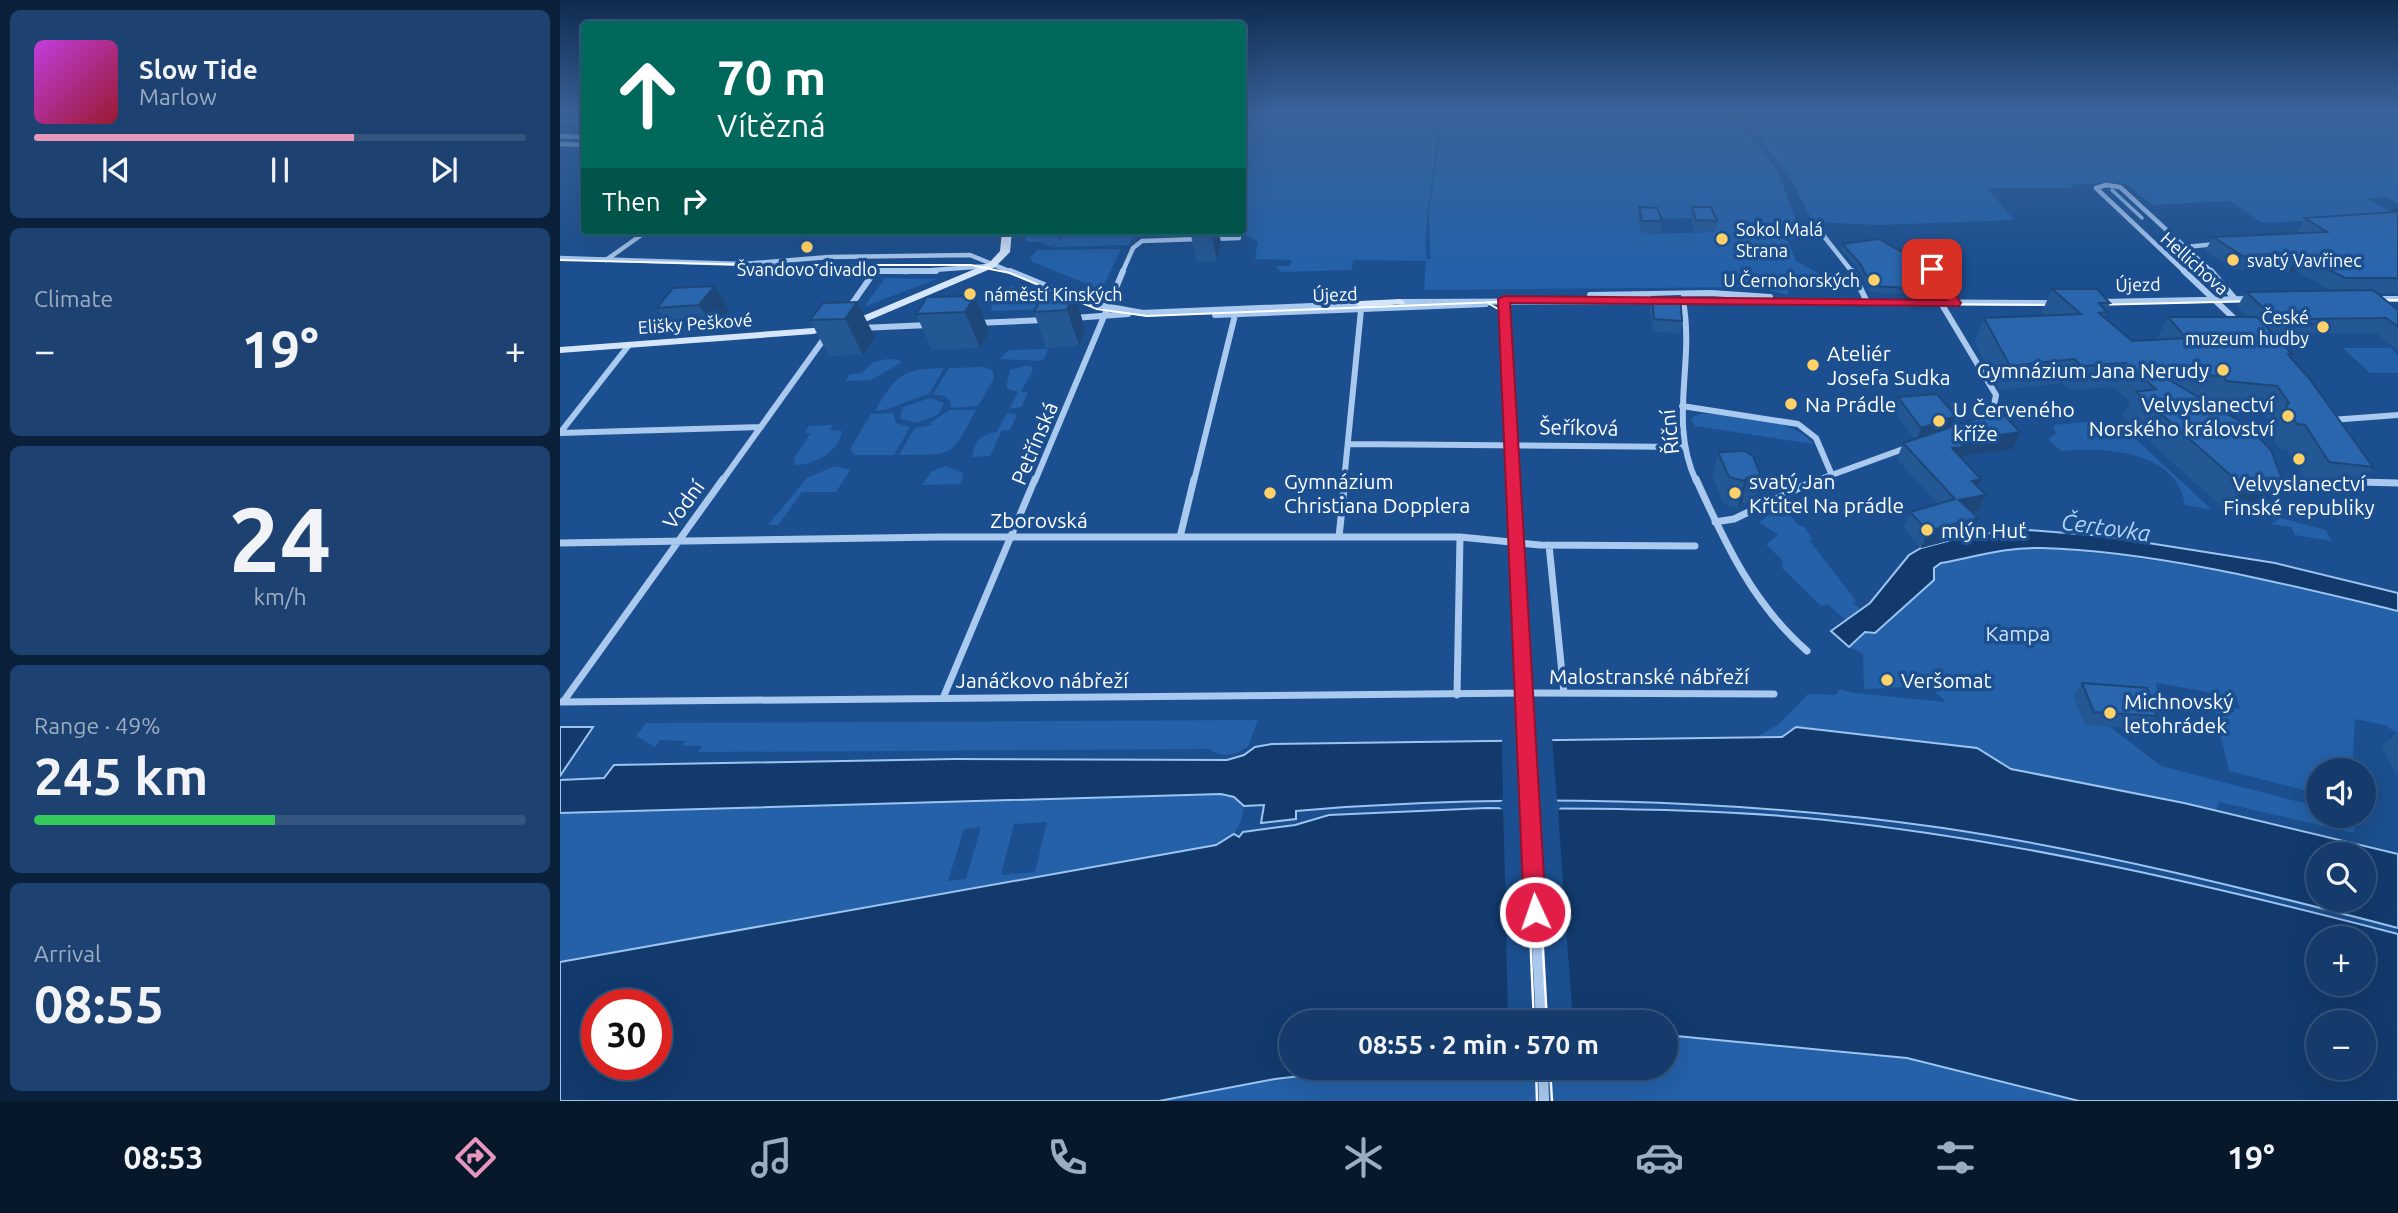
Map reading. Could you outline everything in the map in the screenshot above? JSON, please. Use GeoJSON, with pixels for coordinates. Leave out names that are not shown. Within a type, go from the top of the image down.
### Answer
{"type":"FeatureCollection","features":[{"type":"Feature","properties":{"kind":"street","name":"Hellichova"},"geometry":{"type":"LineString","coordinates":[[2235,299],[2216,276],[2120,187],[2106,185],[2096,188],[2212,300],[2224,308],[2248,334]]}},
{"type":"Feature","properties":{"kind":"street"},"geometry":{"type":"LineString","coordinates":[[1819,230],[1849,265],[1867,302]]}},
{"type":"Feature","properties":{"kind":"street"},"geometry":{"type":"LineString","coordinates":[[605,260],[641,235]]}},
{"type":"Feature","properties":{"kind":"street"},"geometry":{"type":"LineString","coordinates":[[832,328],[882,312],[992,265],[1005,252],[1007,235]]}},
{"type":"Feature","properties":{"kind":"street"},"geometry":{"type":"LineString","coordinates":[[1106,312],[1133,248],[1142,241],[1239,238]]}},
{"type":"Feature","properties":{"kind":"street","name":"Hellichova"},"geometry":{"type":"LineString","coordinates":[[2185,247],[2223,244]]}},
{"type":"Feature","properties":{"kind":"street"},"geometry":{"type":"LineString","coordinates":[[743,264],[829,257],[977,257],[1106,312]]}},
{"type":"Feature","properties":{"kind":"street"},"geometry":{"type":"LineString","coordinates":[[560,258],[876,270],[962,270],[992,265]]}},
{"type":"Feature","properties":{"kind":"street"},"geometry":{"type":"LineString","coordinates":[[1928,262],[1955,303]]}},
{"type":"Feature","properties":{"kind":"street"},"geometry":{"type":"LineString","coordinates":[[832,328],[876,270]]}},
{"type":"Feature","properties":{"kind":"street","name":"Újezd"},"geometry":{"type":"LineString","coordinates":[[1541,299],[1619,293],[1723,293],[1794,301]]}},
{"type":"Feature","properties":{"kind":"street"},"geometry":{"type":"LineString","coordinates":[[1504,299],[1509,444],[1517,543],[1540,1010]]}},
{"type":"Feature","properties":{"kind":"street","name":"Újezd"},"geometry":{"type":"LineString","coordinates":[[1106,312],[1235,315],[1400,302],[1504,299],[2059,303]]}},
{"type":"Feature","properties":{"kind":"street","name":"Újezd"},"geometry":{"type":"LineString","coordinates":[[1166,313],[1454,307],[1504,299]]}},
{"type":"Feature","properties":{"kind":"street","name":"Újezd"},"geometry":{"type":"LineString","coordinates":[[2096,302],[2254,299]]}},
{"type":"Feature","properties":{"kind":"street"},"geometry":{"type":"LineString","coordinates":[[2364,299],[2398,299]]}},
{"type":"Feature","properties":{"kind":"street","name":"Říční"},"geometry":{"type":"LineString","coordinates":[[1683,301],[1686,354],[1682,406],[1683,447],[1715,522],[1753,592],[1807,651]]}},
{"type":"Feature","properties":{"kind":"street"},"geometry":{"type":"LineString","coordinates":[[1941,303],[1996,395],[1992,421],[1982,424]]}},
{"type":"Feature","properties":{"kind":"street"},"geometry":{"type":"LineString","coordinates":[[1339,537],[1361,307]]}},
{"type":"Feature","properties":{"kind":"street"},"geometry":{"type":"LineString","coordinates":[[1069,318],[1106,312]]}},
{"type":"Feature","properties":{"kind":"street","name":"Petřínská"},"geometry":{"type":"LineString","coordinates":[[943,698],[1106,312]]}},
{"type":"Feature","properties":{"kind":"street"},"geometry":{"type":"LineString","coordinates":[[1180,537],[1235,315]]}},
{"type":"Feature","properties":{"kind":"street"},"geometry":{"type":"LineString","coordinates":[[962,323],[1056,319]]}},
{"type":"Feature","properties":{"kind":"street"},"geometry":{"type":"LineString","coordinates":[[832,328],[936,325]]}},
{"type":"Feature","properties":{"kind":"street","name":"Elišky Peškové"},"geometry":{"type":"LineString","coordinates":[[560,350],[832,328]]}},
{"type":"Feature","properties":{"kind":"street","name":"Vodní"},"geometry":{"type":"LineString","coordinates":[[562,702],[832,328]]}},
{"type":"Feature","properties":{"kind":"street"},"geometry":{"type":"LineString","coordinates":[[560,433],[629,345]]}},
{"type":"Feature","properties":{"kind":"street"},"geometry":{"type":"LineString","coordinates":[[1682,406],[1798,424],[1816,438],[1831,473]]}},
{"type":"Feature","properties":{"kind":"street"},"geometry":{"type":"LineString","coordinates":[[2323,419],[2352,420],[2398,415]]}},
{"type":"Feature","properties":{"kind":"street"},"geometry":{"type":"LineString","coordinates":[[560,433],[761,426]]}},
{"type":"Feature","properties":{"kind":"street","name":"Šeříková"},"geometry":{"type":"LineString","coordinates":[[1348,443],[1683,447]]}},
{"type":"Feature","properties":{"kind":"street"},"geometry":{"type":"LineString","coordinates":[[1715,522],[1734,519],[1831,473],[1911,447]]}},
{"type":"Feature","properties":{"kind":"street"},"geometry":{"type":"LineString","coordinates":[[2351,472],[2358,482],[2398,483]]}},
{"type":"Feature","properties":{"kind":"street","name":"Zborovská"},"geometry":{"type":"LineString","coordinates":[[560,542],[1013,537],[1460,537],[1549,545],[1695,546]]}},
{"type":"Feature","properties":{"kind":"street"},"geometry":{"type":"LineString","coordinates":[[1457,695],[1460,537]]}},
{"type":"Feature","properties":{"kind":"street"},"geometry":{"type":"LineString","coordinates":[[1549,545],[1564,693]]}},
{"type":"Feature","properties":{"kind":"street","name":"Janáčkovo nábřeží"},"geometry":{"type":"LineString","coordinates":[[562,702],[1524,693]]}},
{"type":"Feature","properties":{"kind":"street","name":"Malostranské nábřeží"},"geometry":{"type":"LineString","coordinates":[[1524,693],[1774,694]]}},
{"type":"Feature","properties":{"kind":"street"},"geometry":{"type":"LineString","coordinates":[[1543,1080],[1544,1101]]}},
{"type":"Feature","properties":{"kind":"green space"},"geometry":{"type":"Polygon","coordinates":[[[1246,163],[1434,163],[1427,222],[1426,241],[1427,259],[1430,259],[1429,211],[1436,163],[1772,163],[1777,170],[1803,239],[1787,239],[1796,261],[1827,278],[1784,280],[1789,295],[1755,287],[1424,290],[1426,261],[1353,260],[1352,270],[1281,272],[1275,266],[1290,266],[1292,260],[1255,259],[1258,242],[1246,235],[1246,163]],[[1691,218],[1638,219],[1648,234],[1714,232],[1691,218]]]}},
{"type":"Feature","properties":{"kind":"green space"},"geometry":{"type":"Polygon","coordinates":[[[1781,163],[2398,163],[2398,204],[2386,197],[2368,199],[2398,216],[2262,223],[2230,201],[2152,205],[2126,184],[2115,182],[2071,185],[2072,188],[1987,188],[2014,220],[1879,225],[1813,222],[1781,163]]]}},
{"type":"Feature","properties":{"kind":"green space"},"geometry":{"type":"Polygon","coordinates":[[[1025,235],[1056,235],[1059,236],[1058,240],[1069,235],[1134,235],[1129,245],[1053,247],[1060,241],[1050,247],[1041,242],[1026,242],[1025,235]]]}},
{"type":"Feature","properties":{"kind":"green space"},"geometry":{"type":"Polygon","coordinates":[[[1121,249],[1103,287],[1099,289],[1033,262],[1030,258],[1037,250],[1121,249]]]}},
{"type":"Feature","properties":{"kind":"green space"},"geometry":{"type":"Polygon","coordinates":[[[885,278],[936,279],[864,307],[885,278]]]}},
{"type":"Feature","properties":{"kind":"green space"},"geometry":{"type":"Polygon","coordinates":[[[1009,285],[1057,304],[1051,309],[991,311],[992,305],[1006,301],[1012,289],[1009,285]]]}},
{"type":"Feature","properties":{"kind":"green space"},"geometry":{"type":"Polygon","coordinates":[[[2343,348],[2391,348],[2398,355],[2398,373],[2370,373],[2343,348]]]}},
{"type":"Feature","properties":{"kind":"green space"},"geometry":{"type":"Polygon","coordinates":[[[1048,349],[1044,359],[1039,361],[999,359],[1009,350],[1048,349]]]}},
{"type":"Feature","properties":{"kind":"green space"},"geometry":{"type":"Polygon","coordinates":[[[900,360],[901,363],[871,380],[845,381],[850,374],[862,373],[873,362],[900,360]]]}},
{"type":"Feature","properties":{"kind":"green space"},"geometry":{"type":"Polygon","coordinates":[[[1031,366],[1033,370],[1021,392],[1028,392],[1021,407],[1009,409],[1018,392],[1006,388],[1010,370],[1031,366]]]}},
{"type":"Feature","properties":{"kind":"green space"},"geometry":{"type":"Polygon","coordinates":[[[984,367],[993,371],[994,378],[978,406],[951,408],[951,402],[945,396],[933,394],[949,368],[984,367]]]}},
{"type":"Feature","properties":{"kind":"green space"},"geometry":{"type":"Polygon","coordinates":[[[944,368],[929,394],[889,409],[875,411],[901,376],[918,370],[944,368]]]}},
{"type":"Feature","properties":{"kind":"green space"},"geometry":{"type":"Polygon","coordinates":[[[930,398],[944,403],[938,415],[917,423],[900,419],[903,407],[930,398]]]}},
{"type":"Feature","properties":{"kind":"green space"},"geometry":{"type":"Polygon","coordinates":[[[949,410],[976,410],[955,446],[941,453],[899,455],[915,427],[924,425],[914,429],[933,424],[929,424],[949,410]]]}},
{"type":"Feature","properties":{"kind":"green space"},"geometry":{"type":"Polygon","coordinates":[[[893,413],[896,423],[910,427],[894,455],[854,455],[850,449],[871,414],[893,413]]]}},
{"type":"Feature","properties":{"kind":"green space"},"geometry":{"type":"Polygon","coordinates":[[[1007,413],[1017,415],[1010,430],[1002,430],[990,456],[972,457],[980,439],[997,432],[1007,413]]]}},
{"type":"Feature","properties":{"kind":"green space"},"geometry":{"type":"Polygon","coordinates":[[[1700,414],[1744,416],[1777,423],[1804,435],[1813,444],[1695,426],[1691,418],[1700,414]]]}},
{"type":"Feature","properties":{"kind":"green space"},"geometry":{"type":"Polygon","coordinates":[[[2104,420],[2113,427],[2122,426],[2212,510],[2185,505],[2179,487],[2168,473],[2153,463],[2117,452],[2061,451],[2048,439],[2056,434],[2053,425],[2104,420]]]}},
{"type":"Feature","properties":{"kind":"green space"},"geometry":{"type":"Polygon","coordinates":[[[833,425],[830,430],[842,431],[831,451],[810,463],[795,465],[794,458],[811,433],[804,433],[809,426],[833,425]]]}},
{"type":"Feature","properties":{"kind":"green space"},"geometry":{"type":"Polygon","coordinates":[[[834,466],[850,470],[836,492],[802,492],[778,525],[768,525],[807,478],[834,466]]]}},
{"type":"Feature","properties":{"kind":"green space"},"geometry":{"type":"Polygon","coordinates":[[[946,466],[963,473],[961,484],[922,485],[932,471],[946,466]]]}},
{"type":"Feature","properties":{"kind":"green space"},"geometry":{"type":"Polygon","coordinates":[[[1783,506],[1813,539],[1809,540],[1856,601],[1853,603],[1861,610],[1846,620],[1827,604],[1822,607],[1782,568],[1783,561],[1766,544],[1778,535],[1759,522],[1783,506]]]}},
{"type":"Feature","properties":{"kind":"green space"},"geometry":{"type":"Polygon","coordinates":[[[2280,518],[2326,530],[2332,541],[2295,535],[2291,527],[2271,524],[2280,518]]]}},
{"type":"Feature","properties":{"kind":"green space","name":"Kampa"},"geometry":{"type":"Polygon","coordinates":[[[2040,548],[2130,557],[2220,572],[2398,611],[2398,734],[2385,725],[2355,719],[2353,758],[2306,758],[2306,791],[2229,771],[2215,712],[2234,712],[2234,708],[2240,709],[2236,697],[2156,683],[2160,702],[2137,701],[2084,722],[2109,726],[2161,766],[2306,804],[2306,822],[2219,802],[2216,811],[2010,769],[1977,748],[1758,736],[1779,724],[1808,694],[1836,695],[1840,689],[1854,693],[1946,702],[1929,686],[1864,689],[1863,654],[1849,647],[1865,632],[1875,633],[1934,581],[1936,565],[1993,551],[2040,548]]]}},
{"type":"Feature","properties":{"kind":"green space"},"geometry":{"type":"Polygon","coordinates":[[[1258,720],[1248,746],[1234,754],[1224,755],[1210,749],[698,752],[702,746],[682,746],[686,741],[660,740],[655,747],[636,736],[646,723],[1258,720]]]}},
{"type":"Feature","properties":{"kind":"green space"},"geometry":{"type":"Polygon","coordinates":[[[1221,794],[1234,797],[1244,806],[1233,835],[1216,845],[560,962],[560,813],[1221,794]],[[1047,822],[1014,824],[1001,875],[1035,872],[1047,822]],[[981,827],[964,829],[948,881],[966,879],[981,827]]]}},
{"type":"Feature","properties":{"kind":"green space","name":"Kampa"},"geometry":{"type":"Polygon","coordinates":[[[2332,828],[2354,828],[2354,833],[2332,828]]]}},
{"type":"Feature","properties":{"kind":"green space"},"geometry":{"type":"Polygon","coordinates":[[[1678,1036],[1907,1058],[2079,1101],[1159,1101],[1275,1079],[1678,1080],[1678,1036]]]}},
{"type":"Feature","properties":{"kind":"shaded area"},"geometry":{"type":"Polygon","coordinates":[[[2028,530],[2104,536],[2275,563],[2398,593],[2398,611],[2175,562],[2084,550],[2028,548],[1941,563],[1934,568],[1934,580],[1875,633],[1865,632],[1849,647],[1831,631],[1870,603],[1909,555],[1921,548],[1970,535],[2028,530]]]}},
{"type":"Feature","properties":{"kind":"shaded area"},"geometry":{"type":"Polygon","coordinates":[[[560,727],[593,727],[560,776],[560,727]]]}},
{"type":"Feature","properties":{"kind":"shaded area"},"geometry":{"type":"Polygon","coordinates":[[[1796,727],[1977,748],[2011,769],[2184,803],[2348,842],[2306,842],[2306,904],[2172,872],[2001,837],[1863,818],[1700,805],[1537,801],[1375,805],[1296,811],[1296,819],[1261,823],[1264,805],[1244,806],[1234,797],[1221,794],[560,813],[560,780],[604,778],[614,765],[954,759],[1227,760],[1244,755],[1255,747],[1272,744],[1782,737],[1796,727]]]}},
{"type":"Feature","properties":{"kind":"shaded area"},"geometry":{"type":"Polygon","coordinates":[[[1487,808],[1699,811],[1784,816],[1899,829],[2043,852],[2256,898],[2366,926],[2306,926],[2306,996],[2376,996],[2376,928],[2398,934],[2398,1101],[2079,1101],[1907,1058],[1678,1036],[1678,1010],[1279,1010],[1279,1079],[1159,1101],[560,1101],[560,962],[1216,845],[1234,834],[1239,837],[1243,832],[1295,825],[1329,815],[1487,808]]]}},
{"type":"Feature","properties":{"kind":"shaded area"},"geometry":{"type":"Polygon","coordinates":[[[2376,849],[2398,854],[2398,928],[2336,912],[2376,912],[2376,849]]]}},
{"type":"Feature","properties":{"kind":"pier"},"geometry":{"type":"Polygon","coordinates":[[[1502,737],[1552,737],[1557,801],[1563,805],[1558,810],[1565,911],[1573,918],[1566,926],[1572,1010],[1508,1010],[1506,925],[1500,918],[1506,911],[1503,810],[1497,805],[1503,800],[1502,737]]]}},
{"type":"Feature","properties":{"kind":"building"},"geometry":{"type":"Polygon","coordinates":[[[1639,207],[1657,208],[1662,221],[1642,221],[1639,207]]]}},
{"type":"Feature","properties":{"kind":"building"},"geometry":{"type":"Polygon","coordinates":[[[1692,207],[1711,207],[1717,221],[1696,220],[1692,207]]]}},
{"type":"Feature","properties":{"kind":"building"},"geometry":{"type":"Polygon","coordinates":[[[2392,210],[2398,210],[2398,278],[2345,278],[2305,257],[2296,258],[2287,253],[2243,256],[2213,237],[2327,232],[2305,218],[2396,212],[2392,210]]]}},
{"type":"Feature","properties":{"kind":"building"},"geometry":{"type":"Polygon","coordinates":[[[1879,239],[1932,269],[1946,290],[1872,286],[1859,262],[1842,244],[1879,239]]]}},
{"type":"Feature","properties":{"kind":"building"},"geometry":{"type":"Polygon","coordinates":[[[715,286],[699,305],[657,308],[673,288],[715,286]]]}},
{"type":"Feature","properties":{"kind":"building"},"geometry":{"type":"Polygon","coordinates":[[[2052,289],[2097,289],[2110,303],[2099,303],[2107,312],[2099,313],[2132,341],[2186,338],[2168,317],[2257,317],[2292,354],[2288,354],[2309,378],[2373,467],[2329,462],[2305,425],[2297,424],[2286,407],[2289,403],[2277,386],[2226,381],[2223,376],[2159,374],[2246,425],[2271,450],[2283,482],[2244,487],[2136,392],[2156,389],[2126,363],[2082,366],[2074,359],[2010,366],[1984,318],[2081,314],[2052,289]]]}},
{"type":"Feature","properties":{"kind":"building"},"geometry":{"type":"Polygon","coordinates":[[[2373,290],[2398,310],[2398,327],[2386,318],[2307,319],[2312,324],[2279,322],[2246,292],[2373,290]]]}},
{"type":"Feature","properties":{"kind":"building"},"geometry":{"type":"Polygon","coordinates":[[[1074,293],[1067,310],[1034,312],[1042,295],[1074,293]]]}},
{"type":"Feature","properties":{"kind":"building"},"geometry":{"type":"Polygon","coordinates":[[[975,296],[965,312],[916,314],[927,297],[975,296]]]}},
{"type":"Feature","properties":{"kind":"building"},"geometry":{"type":"Polygon","coordinates":[[[1680,296],[1682,321],[1654,319],[1652,297],[1680,296]]]}},
{"type":"Feature","properties":{"kind":"building"},"geometry":{"type":"Polygon","coordinates":[[[857,302],[845,319],[810,320],[823,303],[857,302]]]}},
{"type":"Feature","properties":{"kind":"building"},"geometry":{"type":"Polygon","coordinates":[[[1937,394],[1956,416],[1921,428],[1898,397],[1937,394]]]}},
{"type":"Feature","properties":{"kind":"building"},"geometry":{"type":"Polygon","coordinates":[[[2000,411],[2020,432],[1959,441],[1964,447],[1952,448],[1981,479],[1972,481],[1986,495],[1959,500],[1978,518],[1928,531],[1910,512],[1955,499],[1903,443],[2000,411]]]}},
{"type":"Feature","properties":{"kind":"building"},"geometry":{"type":"Polygon","coordinates":[[[1745,451],[1753,456],[1761,477],[1748,477],[1744,481],[1729,477],[1718,452],[1745,451]]]}},
{"type":"Feature","properties":{"kind":"building"},"geometry":{"type":"Polygon","coordinates":[[[2082,683],[2147,688],[2157,716],[2094,712],[2082,683]]]}},
{"type":"Feature","properties":{"kind":"waterway"},"geometry":{"type":"LineString","coordinates":[[2112,190],[2142,218]]}},
{"type":"Feature","properties":{"kind":"tram line"},"geometry":{"type":"LineString","coordinates":[[560,260],[760,265],[971,265],[1010,273],[1097,309],[1147,316],[1487,302]]}},
{"type":"Feature","properties":{"kind":"tram line"},"geometry":{"type":"LineString","coordinates":[[2367,300],[2398,300]]}},
{"type":"Feature","properties":{"kind":"tram line"},"geometry":{"type":"LineString","coordinates":[[2091,305],[2259,301]]}},
{"type":"Feature","properties":{"kind":"tram line"},"geometry":{"type":"LineString","coordinates":[[1487,302],[1505,313],[1509,323],[1532,751]]}},
{"type":"Feature","properties":{"kind":"tram line"},"geometry":{"type":"LineString","coordinates":[[1487,302],[2063,305]]}},
{"type":"Feature","properties":{"kind":"tram line"},"geometry":{"type":"LineString","coordinates":[[1517,648],[1522,751]]}},
{"type":"Feature","properties":{"kind":"tram line"},"geometry":{"type":"LineString","coordinates":[[1522,749],[1533,1010]]}},
{"type":"Feature","properties":{"kind":"tram line"},"geometry":{"type":"LineString","coordinates":[[1532,749],[1546,1010]]}},
{"type":"Feature","properties":{"kind":"tram line"},"geometry":{"type":"LineString","coordinates":[[1536,1080],[1537,1101]]}},
{"type":"Feature","properties":{"kind":"tram line"},"geometry":{"type":"LineString","coordinates":[[1551,1080],[1552,1101]]}},
{"type":"Feature","properties":{"kind":"place","name":"Sokol Malá Strana"},"geometry":{"type":"Point","coordinates":[1722,239]}},
{"type":"Feature","properties":{"kind":"place","name":"Švandovo divadlo"},"geometry":{"type":"Point","coordinates":[807,247]}},
{"type":"Feature","properties":{"kind":"place","name":"svatý Vavřinec"},"geometry":{"type":"Point","coordinates":[2233,260]}},
{"type":"Feature","properties":{"kind":"place","name":"U Černohorských"},"geometry":{"type":"Point","coordinates":[1874,280]}},
{"type":"Feature","properties":{"kind":"place","name":"náměstí Kinských"},"geometry":{"type":"Point","coordinates":[970,294]}},
{"type":"Feature","properties":{"kind":"place","name":"České muzeum hudby"},"geometry":{"type":"Point","coordinates":[2323,327]}},
{"type":"Feature","properties":{"kind":"place","name":"Ateliér Josefa Sudka"},"geometry":{"type":"Point","coordinates":[1813,365]}},
{"type":"Feature","properties":{"kind":"place","name":"Gymnázium Jana Nerudy"},"geometry":{"type":"Point","coordinates":[2223,370]}},
{"type":"Feature","properties":{"kind":"place","name":"Na Prádle"},"geometry":{"type":"Point","coordinates":[1791,404]}},
{"type":"Feature","properties":{"kind":"place","name":"Velvyslanectví Norského království"},"geometry":{"type":"Point","coordinates":[2288,416]}},
{"type":"Feature","properties":{"kind":"place","name":"U Červeného kříže"},"geometry":{"type":"Point","coordinates":[1939,421]}},
{"type":"Feature","properties":{"kind":"place","name":"Velvyslanectví Finské republiky"},"geometry":{"type":"Point","coordinates":[2299,459]}},
{"type":"Feature","properties":{"kind":"place","name":"Gymnázium Christiana Dopplera"},"geometry":{"type":"Point","coordinates":[1270,493]}},
{"type":"Feature","properties":{"kind":"place","name":"svatý Jan Křtitel Na prádle"},"geometry":{"type":"Point","coordinates":[1735,493]}},
{"type":"Feature","properties":{"kind":"place","name":"mlýn Huť"},"geometry":{"type":"Point","coordinates":[1927,530]}},
{"type":"Feature","properties":{"kind":"place","name":"Veršomat"},"geometry":{"type":"Point","coordinates":[1887,680]}},
{"type":"Feature","properties":{"kind":"place","name":"Michnovský letohrádek"},"geometry":{"type":"Point","coordinates":[2110,713]}},
{"type":"Feature","properties":{"kind":"route"},"geometry":{"type":"LineString","coordinates":[[1535,912],[1517,543],[1509,444],[1504,299],[1955,303],[1932,269]]}},
{"type":"Feature","properties":{"kind":"water label","name":"Čertovka"},"geometry":{"type":"Point","coordinates":[2106,527]}}]}
